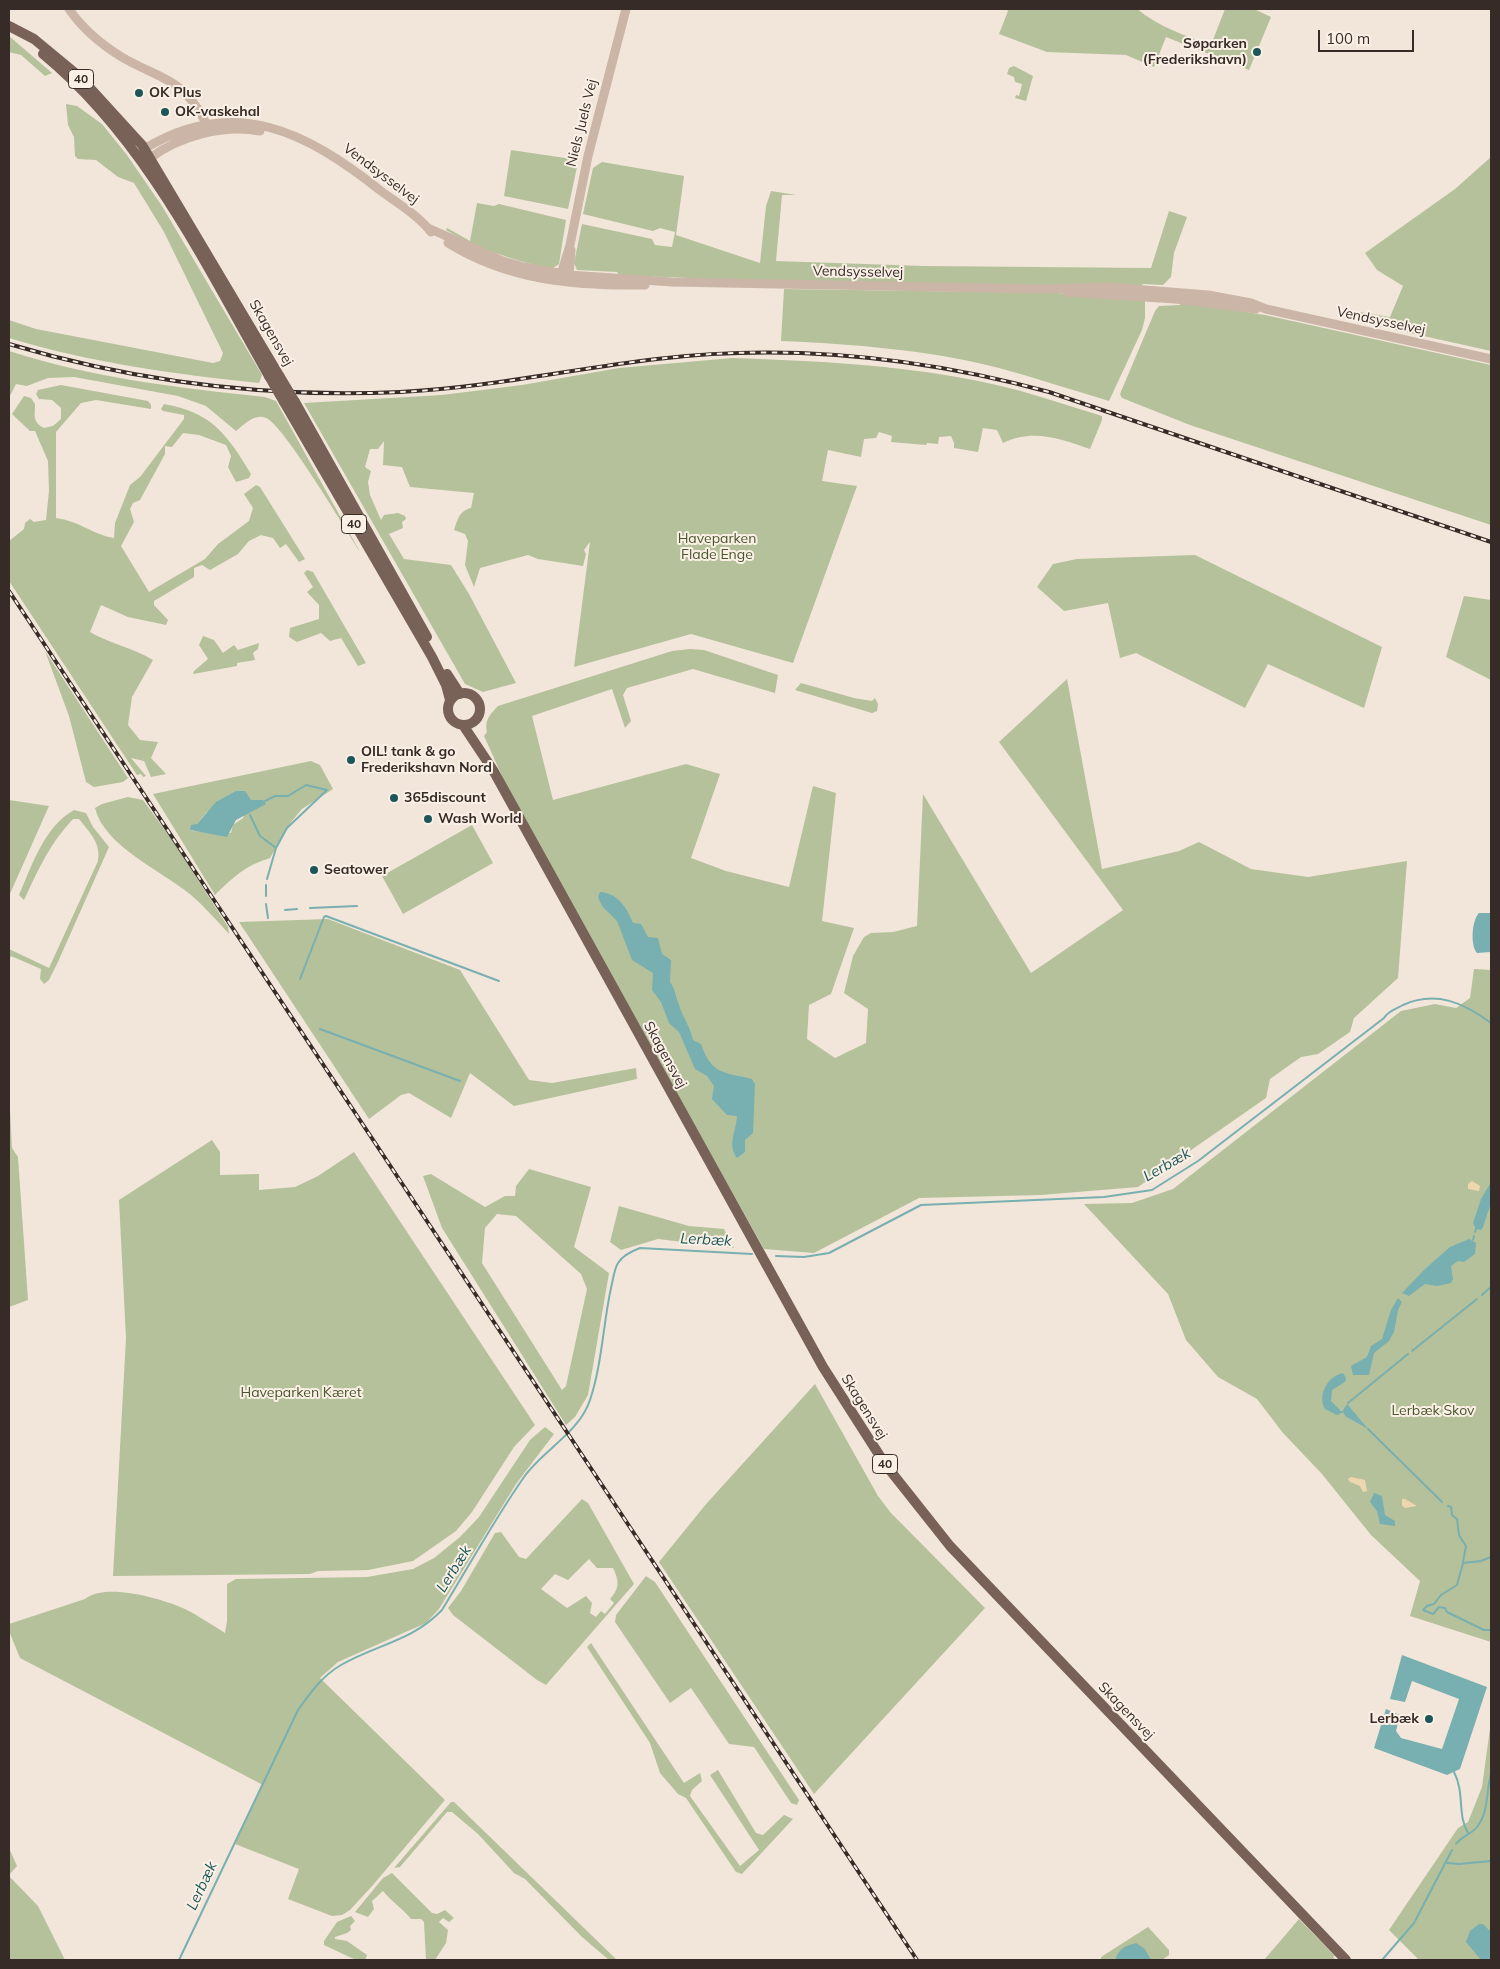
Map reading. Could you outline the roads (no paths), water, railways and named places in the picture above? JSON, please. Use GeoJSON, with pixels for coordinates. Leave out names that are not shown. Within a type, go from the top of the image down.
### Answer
{"type":"FeatureCollection","features":[{"type":"Feature","properties":{"kind":"main road","name":"Skagensvej"},"geometry":{"type":"LineString","coordinates":[[9,26],[52,62],[113,126],[123,132],[144,155],[173,211],[269,376],[289,402],[380,550],[436,655],[460,694]]}},
{"type":"Feature","properties":{"kind":"main road","name":"Skagensvej"},"geometry":{"type":"LineString","coordinates":[[9,26],[34,40],[80,77],[101,98],[144,155],[280,376],[289,402],[402,607],[432,657],[446,686],[450,700]]}},
{"type":"Feature","properties":{"kind":"main road"},"geometry":{"type":"LineString","coordinates":[[450,700],[460,694]]}},
{"type":"Feature","properties":{"kind":"main road","name":"40"},"geometry":{"type":"LineString","coordinates":[[460,694],[469,694],[476,700],[479,709],[475,720]]}},
{"type":"Feature","properties":{"kind":"main road","name":"40"},"geometry":{"type":"LineString","coordinates":[[450,700],[448,708],[450,718],[463,724]]}},
{"type":"Feature","properties":{"kind":"main road","name":"Skagensvej"},"geometry":{"type":"LineString","coordinates":[[475,720],[492,770]]}},
{"type":"Feature","properties":{"kind":"main road"},"geometry":{"type":"LineString","coordinates":[[463,724],[475,720]]}},
{"type":"Feature","properties":{"kind":"main road","name":"Skagensvej"},"geometry":{"type":"LineString","coordinates":[[463,724],[492,770],[823,1367],[885,1464],[950,1546],[1346,1960]]}},
{"type":"Feature","properties":{"kind":"street"},"geometry":{"type":"LineString","coordinates":[[69,9],[85,27],[108,47],[178,85],[191,99],[206,124]]}},
{"type":"Feature","properties":{"kind":"street","name":"Niels Juels Vej"},"geometry":{"type":"LineString","coordinates":[[563,283],[588,156],[626,9]]}},
{"type":"Feature","properties":{"kind":"street","name":"Vendsysselvej"},"geometry":{"type":"LineString","coordinates":[[144,155],[174,133],[206,124],[242,122],[280,130],[327,151],[345,162],[440,238],[485,262],[520,275],[563,283],[630,285],[672,282]]}},
{"type":"Feature","properties":{"kind":"street","name":"Vendsysselvej"},"geometry":{"type":"LineString","coordinates":[[144,155],[211,132],[242,130],[288,135]]}},
{"type":"Feature","properties":{"kind":"street","name":"Vendsysselvej"},"geometry":{"type":"LineString","coordinates":[[428,228],[503,261],[565,274],[672,282],[1043,289],[1058,286],[1107,287],[1189,293],[1251,303],[1266,309],[1491,359]]}},
{"type":"Feature","properties":{"kind":"water"},"geometry":{"type":"Polygon","coordinates":[[[236,791],[245,791],[251,800],[263,800],[266,804],[236,820],[227,837],[190,830],[191,825],[197,824],[216,802],[236,791]]]}},
{"type":"Feature","properties":{"kind":"water"},"geometry":{"type":"Polygon","coordinates":[[[600,892],[617,898],[625,907],[633,923],[641,924],[648,937],[658,938],[662,954],[671,960],[670,982],[693,1040],[701,1044],[714,1067],[726,1073],[752,1079],[755,1084],[753,1133],[745,1140],[745,1152],[737,1158],[732,1143],[737,1116],[727,1115],[712,1099],[714,1086],[707,1076],[695,1069],[679,1032],[669,1023],[661,1002],[652,990],[653,973],[632,960],[617,921],[602,906],[598,897],[600,892]]]}},
{"type":"Feature","properties":{"kind":"water"},"geometry":{"type":"Polygon","coordinates":[[[1479,913],[1491,913],[1491,952],[1477,953],[1473,944],[1473,927],[1479,913]]]}},
{"type":"Feature","properties":{"kind":"water"},"geometry":{"type":"Polygon","coordinates":[[[1491,1182],[1491,1203],[1483,1227],[1481,1230],[1476,1229],[1473,1223],[1481,1199],[1491,1182]]]}},
{"type":"Feature","properties":{"kind":"water"},"geometry":{"type":"Polygon","coordinates":[[[1469,1239],[1476,1243],[1475,1254],[1464,1262],[1458,1261],[1451,1266],[1453,1279],[1451,1283],[1437,1286],[1425,1284],[1409,1296],[1402,1293],[1450,1247],[1469,1239]]]}},
{"type":"Feature","properties":{"kind":"water"},"geometry":{"type":"Polygon","coordinates":[[[1398,1298],[1402,1302],[1398,1310],[1394,1332],[1389,1341],[1374,1353],[1369,1375],[1353,1375],[1351,1366],[1367,1357],[1371,1346],[1382,1339],[1391,1310],[1398,1298]]]}},
{"type":"Feature","properties":{"kind":"water"},"geometry":{"type":"Polygon","coordinates":[[[1343,1373],[1346,1378],[1345,1382],[1332,1390],[1331,1401],[1340,1410],[1340,1414],[1337,1415],[1325,1409],[1322,1398],[1325,1387],[1329,1382],[1343,1373]]]}},
{"type":"Feature","properties":{"kind":"water"},"geometry":{"type":"Polygon","coordinates":[[[1348,1403],[1368,1429],[1345,1416],[1343,1410],[1348,1403]]]}},
{"type":"Feature","properties":{"kind":"water"},"geometry":{"type":"Polygon","coordinates":[[[1374,1493],[1382,1496],[1385,1515],[1395,1521],[1395,1526],[1380,1524],[1377,1511],[1370,1502],[1374,1493]]]}},
{"type":"Feature","properties":{"kind":"water"},"geometry":{"type":"Polygon","coordinates":[[[1402,1655],[1487,1687],[1460,1769],[1447,1775],[1374,1748],[1386,1709],[1400,1715],[1396,1731],[1401,1738],[1442,1749],[1459,1699],[1412,1681],[1405,1702],[1390,1699],[1402,1655]]]}},
{"type":"Feature","properties":{"kind":"water"},"geometry":{"type":"Polygon","coordinates":[[[1479,1924],[1483,1924],[1491,1932],[1491,1960],[1481,1960],[1466,1942],[1470,1931],[1479,1924]]]}},
{"type":"Feature","properties":{"kind":"water"},"geometry":{"type":"Polygon","coordinates":[[[1136,1943],[1145,1949],[1151,1960],[1115,1960],[1123,1948],[1136,1943]]]}},
{"type":"Feature","properties":{"kind":"waterway"},"geometry":{"type":"LineString","coordinates":[[265,801],[275,796],[288,796],[306,785],[327,790],[287,828],[276,848],[267,879]]}},
{"type":"Feature","properties":{"kind":"waterway"},"geometry":{"type":"LineString","coordinates":[[250,815],[260,836],[276,848]]}},
{"type":"Feature","properties":{"kind":"waterway"},"geometry":{"type":"LineString","coordinates":[[266,885],[266,896]]}},
{"type":"Feature","properties":{"kind":"waterway"},"geometry":{"type":"LineString","coordinates":[[266,904],[268,918]]}},
{"type":"Feature","properties":{"kind":"waterway"},"geometry":{"type":"LineString","coordinates":[[310,908],[357,906]]}},
{"type":"Feature","properties":{"kind":"waterway"},"geometry":{"type":"LineString","coordinates":[[285,910],[297,909]]}},
{"type":"Feature","properties":{"kind":"waterway"},"geometry":{"type":"LineString","coordinates":[[300,979],[326,916],[499,981]]}},
{"type":"Feature","properties":{"kind":"waterway","name":"Lerbæk"},"geometry":{"type":"LineString","coordinates":[[776,1256],[804,1257],[829,1253],[921,1205],[1104,1197],[1152,1190],[1198,1161],[1392,1010],[1415,1001],[1438,999],[1460,1005],[1491,1023]]}},
{"type":"Feature","properties":{"kind":"waterway"},"geometry":{"type":"LineString","coordinates":[[320,1029],[460,1081]]}},
{"type":"Feature","properties":{"kind":"waterway"},"geometry":{"type":"LineString","coordinates":[[1473,1240],[1474,1236]]}},
{"type":"Feature","properties":{"kind":"waterway","name":"Lerbæk"},"geometry":{"type":"LineString","coordinates":[[179,1960],[298,1710],[307,1697],[334,1669],[354,1658],[406,1636],[430,1621],[442,1610],[492,1526],[524,1477],[569,1432],[585,1412],[594,1386],[611,1288],[620,1260],[640,1248],[752,1254]]}},
{"type":"Feature","properties":{"kind":"waterway"},"geometry":{"type":"LineString","coordinates":[[1482,1295],[1491,1287]]}},
{"type":"Feature","properties":{"kind":"waterway"},"geometry":{"type":"LineString","coordinates":[[1412,1351],[1477,1299]]}},
{"type":"Feature","properties":{"kind":"waterway"},"geometry":{"type":"LineString","coordinates":[[1348,1403],[1408,1354]]}},
{"type":"Feature","properties":{"kind":"waterway"},"geometry":{"type":"LineString","coordinates":[[1368,1429],[1442,1502]]}},
{"type":"Feature","properties":{"kind":"waterway"},"geometry":{"type":"LineString","coordinates":[[1448,1506],[1451,1507],[1452,1515],[1457,1519],[1459,1535],[1466,1546],[1463,1562]]}},
{"type":"Feature","properties":{"kind":"waterway"},"geometry":{"type":"LineString","coordinates":[[1491,1557],[1481,1561],[1463,1563],[1457,1585],[1441,1595],[1434,1604],[1427,1606],[1423,1610],[1433,1614],[1439,1607],[1445,1608],[1447,1612],[1484,1630],[1491,1630]]}},
{"type":"Feature","properties":{"kind":"waterway"},"geometry":{"type":"LineString","coordinates":[[1454,1772],[1459,1788],[1463,1819],[1468,1833]]}},
{"type":"Feature","properties":{"kind":"waterway"},"geometry":{"type":"LineString","coordinates":[[1456,1844],[1475,1829],[1481,1821],[1484,1815],[1491,1774]]}},
{"type":"Feature","properties":{"kind":"waterway"},"geometry":{"type":"LineString","coordinates":[[1382,1960],[1414,1923],[1452,1850]]}},
{"type":"Feature","properties":{"kind":"waterway"},"geometry":{"type":"LineString","coordinates":[[1447,1863],[1459,1864],[1491,1861]]}},
{"type":"Feature","properties":{"kind":"railway"},"geometry":{"type":"LineString","coordinates":[[9,344],[105,368],[154,377],[203,384],[301,392],[400,392],[465,387],[625,363],[707,354],[805,353],[903,362],[1001,380],[1049,392],[1491,542]]}},
{"type":"Feature","properties":{"kind":"railway"},"geometry":{"type":"LineString","coordinates":[[9,591],[917,1960]]}},
{"type":"Feature","properties":{"kind":"place","name":"Søparken (Frederikshavn)"},"geometry":{"type":"Point","coordinates":[1257,52]}},
{"type":"Feature","properties":{"kind":"place","name":"OK Plus"},"geometry":{"type":"Point","coordinates":[139,93]}},
{"type":"Feature","properties":{"kind":"place","name":"OK-vaskehal"},"geometry":{"type":"Point","coordinates":[165,112]}},
{"type":"Feature","properties":{"kind":"place","name":"OIL! tank & go Frederikshavn Nord"},"geometry":{"type":"Point","coordinates":[351,760]}},
{"type":"Feature","properties":{"kind":"place","name":"365discount"},"geometry":{"type":"Point","coordinates":[394,798]}},
{"type":"Feature","properties":{"kind":"place","name":"Wash World"},"geometry":{"type":"Point","coordinates":[428,819]}},
{"type":"Feature","properties":{"kind":"place","name":"Seatower"},"geometry":{"type":"Point","coordinates":[314,870]}},
{"type":"Feature","properties":{"kind":"place","name":"Lerbæk"},"geometry":{"type":"Point","coordinates":[1429,1719]}},
{"type":"Feature","properties":{"kind":"park label","name":"Haveparken Flade Enge"},"geometry":{"type":"Point","coordinates":[717,548]}},
{"type":"Feature","properties":{"kind":"park label","name":"Haveparken Kæret"},"geometry":{"type":"Point","coordinates":[301,1393]}},
{"type":"Feature","properties":{"kind":"park label","name":"Lerbæk Skov"},"geometry":{"type":"Point","coordinates":[1433,1411]}}]}
